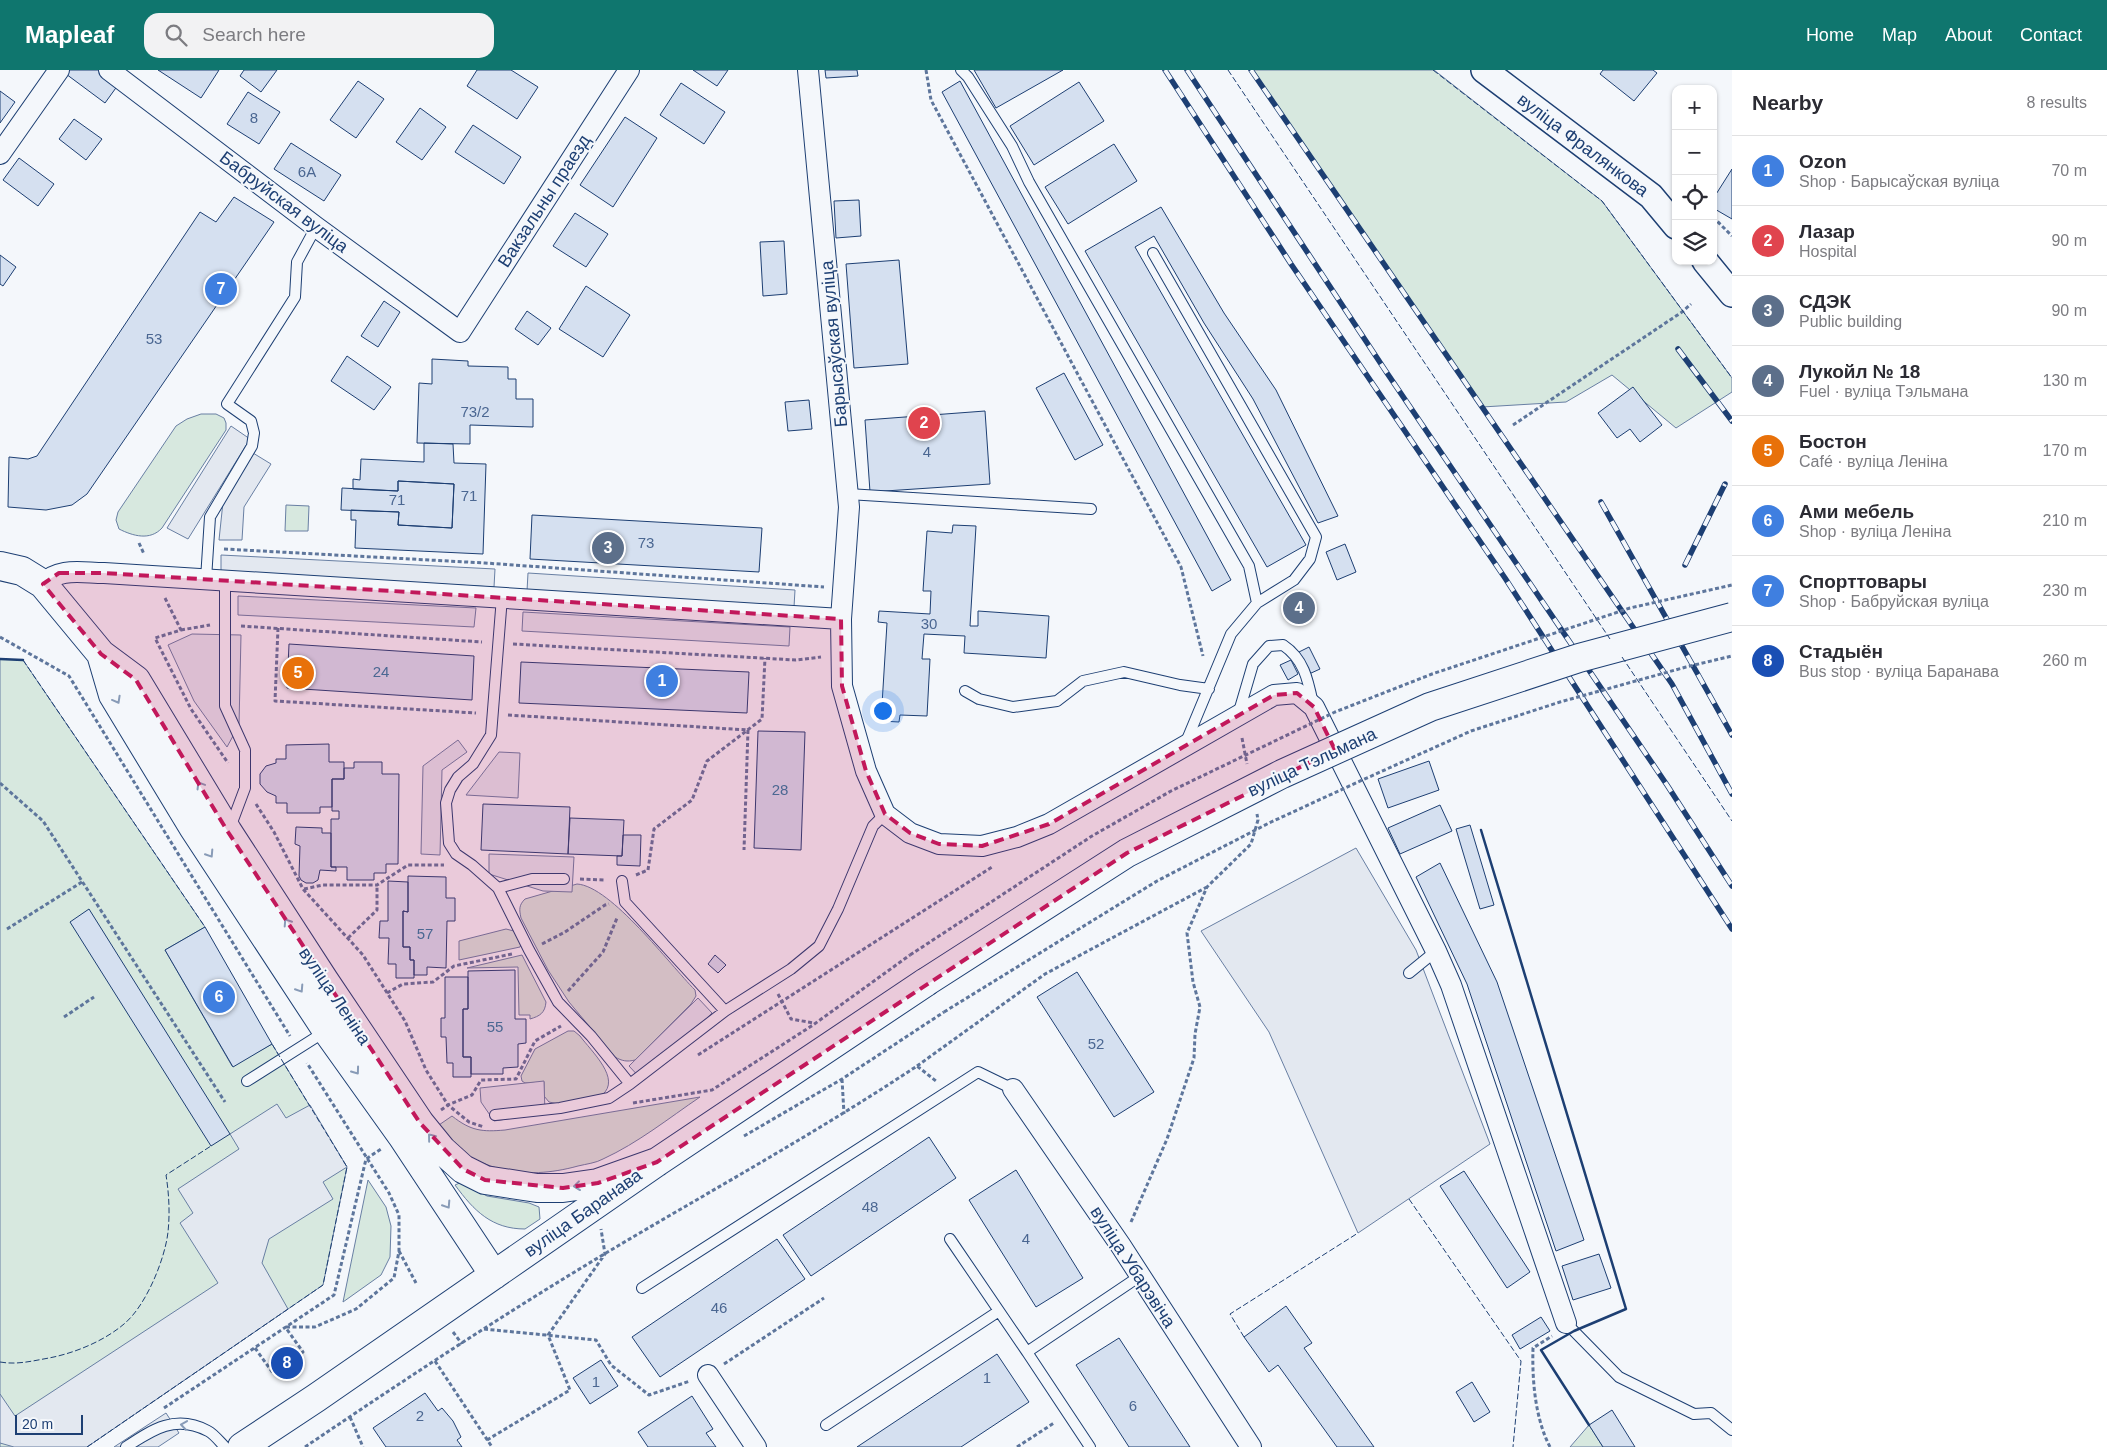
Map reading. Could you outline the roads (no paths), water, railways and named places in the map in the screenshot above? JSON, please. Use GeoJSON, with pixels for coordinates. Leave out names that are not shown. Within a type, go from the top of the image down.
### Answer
{"type":"FeatureCollection","features":[{"type":"Feature","properties":{"kind":"main road","name":"вуліца Леніна"},"geometry":{"type":"LineString","coordinates":[[0,566],[22,571],[43,584],[101,654],[136,680],[228,832],[324,980],[420,1123],[442,1150],[463,1170],[493,1181],[537,1188],[563,1188],[598,1183],[657,1162]]}},
{"type":"Feature","properties":{"kind":"main road","name":"вуліца Тэльмана"},"geometry":{"type":"LineString","coordinates":[[926,982],[1127,853],[1282,774],[1430,707],[1579,658],[1732,617]]}},
{"type":"Feature","properties":{"kind":"main road","name":"вуліца Леніна"},"geometry":{"type":"LineString","coordinates":[[101,654],[113,695],[193,827],[327,1031],[402,1136],[494,1275]]}},
{"type":"Feature","properties":{"kind":"main road","name":"вуліца Баранава"},"geometry":{"type":"LineString","coordinates":[[242,1447],[657,1162],[926,982]]}},
{"type":"Feature","properties":{"kind":"street"},"geometry":{"type":"LineString","coordinates":[[0,154],[59,70]]}},
{"type":"Feature","properties":{"kind":"street","name":"Бабруйская вуліца"},"geometry":{"type":"LineString","coordinates":[[109,70],[316,227],[460,332]]}},
{"type":"Feature","properties":{"kind":"street","name":"Вакзальны праезд"},"geometry":{"type":"LineString","coordinates":[[460,332],[629,70]]}},
{"type":"Feature","properties":{"kind":"street","name":"Барысаўская вуліца"},"geometry":{"type":"LineString","coordinates":[[808,70],[849,506],[841,619],[842,686],[866,771],[885,814]]}},
{"type":"Feature","properties":{"kind":"street","name":"вуліца Фралянкова"},"geometry":{"type":"LineString","coordinates":[[1484,70],[1651,196],[1672,221]]}},
{"type":"Feature","properties":{"kind":"street"},"geometry":{"type":"LineString","coordinates":[[1708,265],[1732,294]]}},
{"type":"Feature","properties":{"kind":"street"},"geometry":{"type":"LineString","coordinates":[[43,584],[51,576],[60,573],[215,579],[841,619]]}},
{"type":"Feature","properties":{"kind":"street"},"geometry":{"type":"LineString","coordinates":[[885,814],[910,833],[939,844],[982,846],[1006,840],[1049,824],[1274,695],[1297,693],[1314,707],[1436,951],[1451,986],[1566,1323]]}},
{"type":"Feature","properties":{"kind":"street","name":"вуліца Убарэвіча"},"geometry":{"type":"LineString","coordinates":[[1013,1089],[1140,1276],[1251,1447]]}},
{"type":"Feature","properties":{"kind":"street"},"geometry":{"type":"LineString","coordinates":[[708,1374],[756,1447]]}},
{"type":"Feature","properties":{"kind":"lane"},"geometry":{"type":"LineString","coordinates":[[961,70],[968,77],[1012,146],[1029,182],[1249,566],[1257,603]]}},
{"type":"Feature","properties":{"kind":"lane"},"geometry":{"type":"LineString","coordinates":[[228,832],[246,788],[245,750],[225,706],[215,579],[208,548],[210,517],[252,446],[254,433],[251,421],[227,404],[295,297],[297,262],[316,227]]}},
{"type":"Feature","properties":{"kind":"lane"},"geometry":{"type":"LineString","coordinates":[[1153,253],[1316,537],[1310,559],[1294,580],[1257,603],[1231,634],[1185,745]]}},
{"type":"Feature","properties":{"kind":"lane"},"geometry":{"type":"LineString","coordinates":[[848,494],[1091,509]]}},
{"type":"Feature","properties":{"kind":"lane"},"geometry":{"type":"LineString","coordinates":[[502,597],[492,734],[473,764],[458,777],[450,790],[446,803],[449,842],[456,854],[472,865],[498,888],[558,1002],[630,1084]]}},
{"type":"Feature","properties":{"kind":"lane"},"geometry":{"type":"LineString","coordinates":[[1238,715],[1253,664],[1269,646],[1284,645],[1294,652],[1307,673],[1314,707]]}},
{"type":"Feature","properties":{"kind":"lane"},"geometry":{"type":"LineString","coordinates":[[965,691],[979,699],[1013,707],[1057,701],[1083,681],[1124,672],[1180,685],[1210,686]]}},
{"type":"Feature","properties":{"kind":"lane"},"geometry":{"type":"LineString","coordinates":[[495,1114],[560,1108],[609,1098],[726,1011],[791,969],[819,946],[838,910],[873,826],[885,814]]}},
{"type":"Feature","properties":{"kind":"lane"},"geometry":{"type":"LineString","coordinates":[[498,888],[532,879],[564,879]]}},
{"type":"Feature","properties":{"kind":"lane"},"geometry":{"type":"LineString","coordinates":[[622,880],[624,902],[726,1011]]}},
{"type":"Feature","properties":{"kind":"lane"},"geometry":{"type":"LineString","coordinates":[[1409,974],[1436,951]]}},
{"type":"Feature","properties":{"kind":"lane"},"geometry":{"type":"LineString","coordinates":[[247,1081],[327,1031]]}},
{"type":"Feature","properties":{"kind":"lane"},"geometry":{"type":"LineString","coordinates":[[642,1288],[978,1072],[1013,1089]]}},
{"type":"Feature","properties":{"kind":"lane"},"geometry":{"type":"LineString","coordinates":[[950,1240],[1090,1447]]}},
{"type":"Feature","properties":{"kind":"lane"},"geometry":{"type":"LineString","coordinates":[[1027,1352],[1140,1276]]}},
{"type":"Feature","properties":{"kind":"lane"},"geometry":{"type":"LineString","coordinates":[[826,1425],[999,1311]]}},
{"type":"Feature","properties":{"kind":"lane"},"geometry":{"type":"LineString","coordinates":[[1566,1323],[1619,1377],[1694,1414],[1711,1413],[1732,1430]]}},
{"type":"Feature","properties":{"kind":"lane"},"geometry":{"type":"LineString","coordinates":[[126,1447],[154,1428],[180,1423],[209,1431],[225,1447]]}},
{"type":"Feature","properties":{"kind":"railway"},"geometry":{"type":"LineString","coordinates":[[1165,70],[1291,264],[1505,578],[1732,929]]}},
{"type":"Feature","properties":{"kind":"railway"},"geometry":{"type":"LineString","coordinates":[[1187,70],[1387,373],[1667,785],[1732,886]]}},
{"type":"Feature","properties":{"kind":"railway"},"geometry":{"type":"LineString","coordinates":[[1251,70],[1672,684],[1732,794]]}},
{"type":"Feature","properties":{"kind":"railway"},"geometry":{"type":"LineString","coordinates":[[1678,349],[1732,421]]}},
{"type":"Feature","properties":{"kind":"railway"},"geometry":{"type":"LineString","coordinates":[[1685,565],[1725,484]]}},
{"type":"Feature","properties":{"kind":"railway"},"geometry":{"type":"LineString","coordinates":[[1601,502],[1732,735]]}},
{"type":"Feature","properties":{"kind":"place","name":"Спорттовары"},"geometry":{"type":"Point","coordinates":[221,289]}},
{"type":"Feature","properties":{"kind":"place","name":"Лазар"},"geometry":{"type":"Point","coordinates":[924,423]}},
{"type":"Feature","properties":{"kind":"place","name":"СДЭК"},"geometry":{"type":"Point","coordinates":[608,548]}},
{"type":"Feature","properties":{"kind":"place","name":"Лукойл № 18"},"geometry":{"type":"Point","coordinates":[1299,608]}},
{"type":"Feature","properties":{"kind":"place","name":"Бостон"},"geometry":{"type":"Point","coordinates":[298,673]}},
{"type":"Feature","properties":{"kind":"place","name":"Ozon"},"geometry":{"type":"Point","coordinates":[662,681]}},
{"type":"Feature","properties":{"kind":"place","name":"Ами мебель"},"geometry":{"type":"Point","coordinates":[219,997]}},
{"type":"Feature","properties":{"kind":"place","name":"Стадыён"},"geometry":{"type":"Point","coordinates":[287,1363]}}]}
